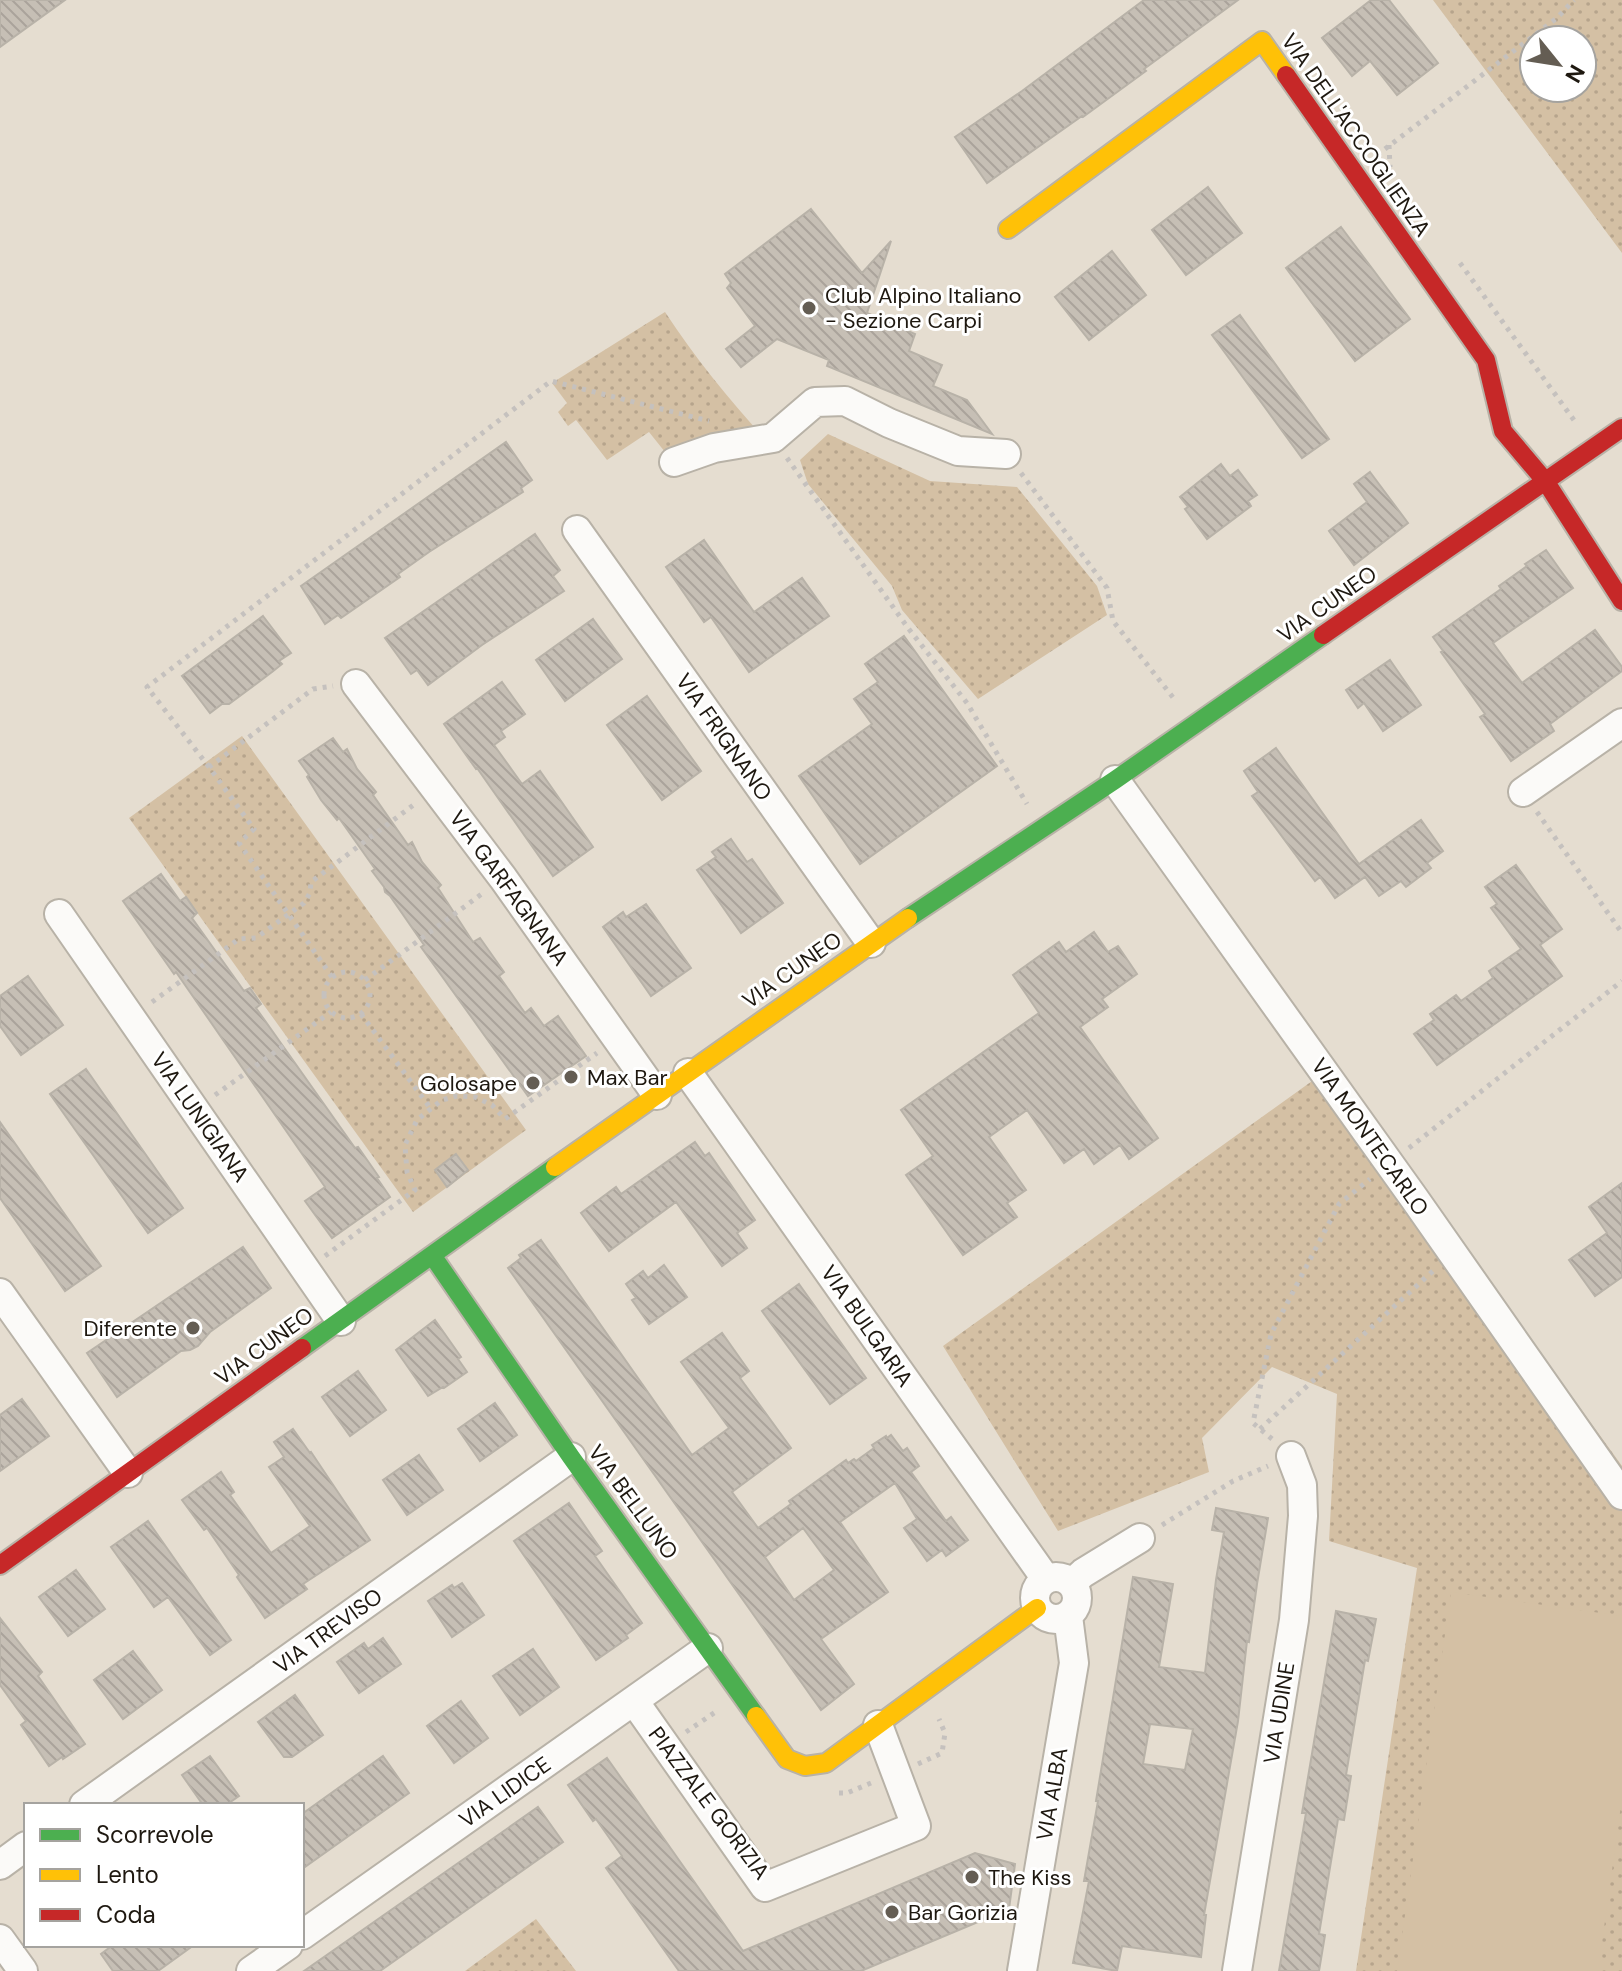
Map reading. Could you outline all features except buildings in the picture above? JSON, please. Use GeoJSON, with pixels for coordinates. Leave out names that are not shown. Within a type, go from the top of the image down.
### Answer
{"type":"FeatureCollection","features":[{"type":"Feature","properties":{"kind":"street","name":"VIA DELL'ACCOGLIENZA"},"geometry":{"type":"LineString","coordinates":[[1008,229],[1262,41],[1486,360],[1503,431],[1546,482],[1622,601]]}},
{"type":"Feature","properties":{"kind":"street"},"geometry":{"type":"LineString","coordinates":[[674,462],[714,448],[773,438],[815,402],[845,401],[958,451],[1006,454]]}},
{"type":"Feature","properties":{"kind":"street","name":"VIA CUNEO"},"geometry":{"type":"LineString","coordinates":[[0,1565],[871,943],[1115,780],[1622,428]]}},
{"type":"Feature","properties":{"kind":"street","name":"VIA FRIGNANO"},"geometry":{"type":"LineString","coordinates":[[577,530],[871,943]]}},
{"type":"Feature","properties":{"kind":"street","name":"VIA GARFAGNANA"},"geometry":{"type":"LineString","coordinates":[[356,684],[503,878],[657,1095]]}},
{"type":"Feature","properties":{"kind":"street"},"geometry":{"type":"LineString","coordinates":[[1523,792],[1622,723]]}},
{"type":"Feature","properties":{"kind":"street","name":"VIA MONTECARLO"},"geometry":{"type":"LineString","coordinates":[[1115,780],[1622,1495]]}},
{"type":"Feature","properties":{"kind":"street","name":"VIA LUNIGIANA"},"geometry":{"type":"LineString","coordinates":[[59,914],[341,1321]]}},
{"type":"Feature","properties":{"kind":"street","name":"VIA BULGARIA"},"geometry":{"type":"LineString","coordinates":[[688,1073],[1059,1581]]}},
{"type":"Feature","properties":{"kind":"street","name":"VIA BELLUNO"},"geometry":{"type":"LineString","coordinates":[[432,1255],[571,1457],[787,1759],[805,1766],[826,1763],[878,1725]]}},
{"type":"Feature","properties":{"kind":"street"},"geometry":{"type":"LineString","coordinates":[[0,1293],[128,1473]]}},
{"type":"Feature","properties":{"kind":"street","name":"VIA UDINE"},"geometry":{"type":"LineString","coordinates":[[1237,1971],[1294,1620],[1303,1516],[1302,1485],[1291,1456]]}},
{"type":"Feature","properties":{"kind":"street","name":"VIA TREVISO"},"geometry":{"type":"LineString","coordinates":[[87,1803],[571,1457]]}},
{"type":"Feature","properties":{"kind":"street"},"geometry":{"type":"LineString","coordinates":[[1059,1581],[1076,1590],[1077,1604],[1068,1616],[1053,1619],[1037,1608],[1035,1595],[1041,1583],[1083,1573],[1140,1538]]}},
{"type":"Feature","properties":{"kind":"street"},"geometry":{"type":"LineString","coordinates":[[878,1725],[1037,1608]]}},
{"type":"Feature","properties":{"kind":"street","name":"VIA ALBA"},"geometry":{"type":"LineString","coordinates":[[1022,1971],[1074,1663],[1068,1616]]}},
{"type":"Feature","properties":{"kind":"street","name":"VIA LIDICE"},"geometry":{"type":"LineString","coordinates":[[304,1934],[708,1648]]}},
{"type":"Feature","properties":{"kind":"street","name":"PIAZZALE GORIZIA"},"geometry":{"type":"LineString","coordinates":[[634,1701],[765,1887],[916,1826],[878,1725]]}},
{"type":"Feature","properties":{"kind":"street"},"geometry":{"type":"LineString","coordinates":[[0,1865],[24,1847]]}},
{"type":"Feature","properties":{"kind":"street"},"geometry":{"type":"LineString","coordinates":[[0,1939],[23,1971]]}},
{"type":"Feature","properties":{"kind":"street"},"geometry":{"type":"LineString","coordinates":[[251,1971],[285,1947]]}},
{"type":"Feature","properties":{"kind":"path"},"geometry":{"type":"LineString","coordinates":[[1354,172],[1557,18],[1574,0]]}},
{"type":"Feature","properties":{"kind":"path"},"geometry":{"type":"LineString","coordinates":[[1389,145],[1389,166],[1399,178]]}},
{"type":"Feature","properties":{"kind":"path"},"geometry":{"type":"LineString","coordinates":[[1453,253],[1583,432]]}},
{"type":"Feature","properties":{"kind":"path"},"geometry":{"type":"LineString","coordinates":[[332,977],[239,843],[254,829],[147,687],[551,381],[714,423]]}},
{"type":"Feature","properties":{"kind":"path"},"geometry":{"type":"LineString","coordinates":[[773,438],[908,628],[967,703],[1042,829]]}},
{"type":"Feature","properties":{"kind":"path"},"geometry":{"type":"LineString","coordinates":[[1006,454],[1107,588],[1113,621],[1179,705]]}},
{"type":"Feature","properties":{"kind":"path"},"geometry":{"type":"LineString","coordinates":[[209,767],[313,689],[356,684]]}},
{"type":"Feature","properties":{"kind":"path"},"geometry":{"type":"LineString","coordinates":[[130,1017],[239,939],[256,938],[304,903],[310,893],[311,882],[436,788]]}},
{"type":"Feature","properties":{"kind":"path"},"geometry":{"type":"LineString","coordinates":[[1523,792],[1622,933]]}},
{"type":"Feature","properties":{"kind":"path"},"geometry":{"type":"LineString","coordinates":[[365,980],[503,878]]}},
{"type":"Feature","properties":{"kind":"path"},"geometry":{"type":"LineString","coordinates":[[353,972],[365,980],[370,994],[361,1014],[345,1018],[331,1012],[326,1006],[324,990],[332,977],[338,973],[353,972]]}},
{"type":"Feature","properties":{"kind":"path"},"geometry":{"type":"LineString","coordinates":[[1452,1253],[1260,1429],[1253,1423],[1271,1334],[1339,1204],[1622,981]]}},
{"type":"Feature","properties":{"kind":"path"},"geometry":{"type":"LineString","coordinates":[[195,1109],[331,1012]]}},
{"type":"Feature","properties":{"kind":"path"},"geometry":{"type":"LineString","coordinates":[[361,1014],[431,1109]]}},
{"type":"Feature","properties":{"kind":"path"},"geometry":{"type":"LineString","coordinates":[[306,1270],[415,1190],[407,1172],[405,1145],[417,1120],[442,1100],[457,1096],[475,1097],[492,1105],[505,1119],[617,1039]]}},
{"type":"Feature","properties":{"kind":"path"},"geometry":{"type":"LineString","coordinates":[[1140,1538],[1233,1481],[1291,1456]]}},
{"type":"Feature","properties":{"kind":"path"},"geometry":{"type":"LineString","coordinates":[[666,1746],[741,1694]]}},
{"type":"Feature","properties":{"kind":"shaded area"},"geometry":{"type":"Polygon","coordinates":[[[1433,0],[1622,0],[1622,253],[1433,0]]]}},
{"type":"Feature","properties":{"kind":"shaded area"},"geometry":{"type":"Polygon","coordinates":[[[665,312],[713,378],[765,439],[712,440],[665,452],[649,432],[607,460],[576,420],[568,426],[558,412],[567,403],[552,383],[665,312]]]}},
{"type":"Feature","properties":{"kind":"shaded area"},"geometry":{"type":"Polygon","coordinates":[[[828,434],[930,481],[1017,487],[1097,586],[1107,615],[978,699],[902,610],[892,586],[808,484],[800,460],[828,434]]]}},
{"type":"Feature","properties":{"kind":"shaded area"},"geometry":{"type":"Polygon","coordinates":[[[242,736],[526,1130],[413,1212],[129,818],[242,736]]]}},
{"type":"Feature","properties":{"kind":"shaded area"},"geometry":{"type":"Polygon","coordinates":[[[1333,1066],[1622,1466],[1622,1971],[1356,1971],[1417,1568],[1329,1541],[1337,1394],[1272,1367],[1202,1438],[1209,1472],[1058,1531],[943,1346],[1333,1066]]]}},
{"type":"Feature","properties":{"kind":"shaded area"},"geometry":{"type":"Polygon","coordinates":[[[1451,1592],[1622,1616],[1622,1798],[1598,1971],[1397,1971],[1451,1592]]]}},
{"type":"Feature","properties":{"kind":"shaded area"},"geometry":{"type":"Polygon","coordinates":[[[536,1919],[576,1971],[465,1971],[536,1919]]]}},
{"type":"Feature","properties":{"kind":"traffic: fast"},"geometry":{"type":"LineString","coordinates":[[908,918],[1115,780],[1323,635]]}},
{"type":"Feature","properties":{"kind":"traffic: fast"},"geometry":{"type":"LineString","coordinates":[[302,1348],[555,1167]]}},
{"type":"Feature","properties":{"kind":"traffic: fast"},"geometry":{"type":"LineString","coordinates":[[432,1255],[571,1457],[756,1716]]}},
{"type":"Feature","properties":{"kind":"traffic: slow"},"geometry":{"type":"LineString","coordinates":[[1008,229],[1262,41],[1286,75]]}},
{"type":"Feature","properties":{"kind":"traffic: slow"},"geometry":{"type":"LineString","coordinates":[[555,1167],[908,918]]}},
{"type":"Feature","properties":{"kind":"traffic: slow"},"geometry":{"type":"LineString","coordinates":[[756,1716],[787,1759],[805,1766],[826,1763],[1037,1608]]}},
{"type":"Feature","properties":{"kind":"traffic: jam"},"geometry":{"type":"LineString","coordinates":[[1286,75],[1486,360],[1503,431],[1546,482],[1622,601]]}},
{"type":"Feature","properties":{"kind":"traffic: jam"},"geometry":{"type":"LineString","coordinates":[[1323,635],[1622,428]]}},
{"type":"Feature","properties":{"kind":"traffic: jam"},"geometry":{"type":"LineString","coordinates":[[0,1565],[302,1348]]}},
{"type":"Feature","properties":{"kind":"place","name":"Club Alpino Italiano - Sezione Carpi"},"geometry":{"type":"Point","coordinates":[809,308]}},
{"type":"Feature","properties":{"kind":"place","name":"Max Bar"},"geometry":{"type":"Point","coordinates":[571,1077]}},
{"type":"Feature","properties":{"kind":"place","name":"Golosape"},"geometry":{"type":"Point","coordinates":[533,1083]}},
{"type":"Feature","properties":{"kind":"place","name":"Diferente"},"geometry":{"type":"Point","coordinates":[193,1328]}},
{"type":"Feature","properties":{"kind":"place","name":"The Kiss"},"geometry":{"type":"Point","coordinates":[972,1877]}},
{"type":"Feature","properties":{"kind":"place","name":"Bar Gorizia"},"geometry":{"type":"Point","coordinates":[892,1912]}}]}
